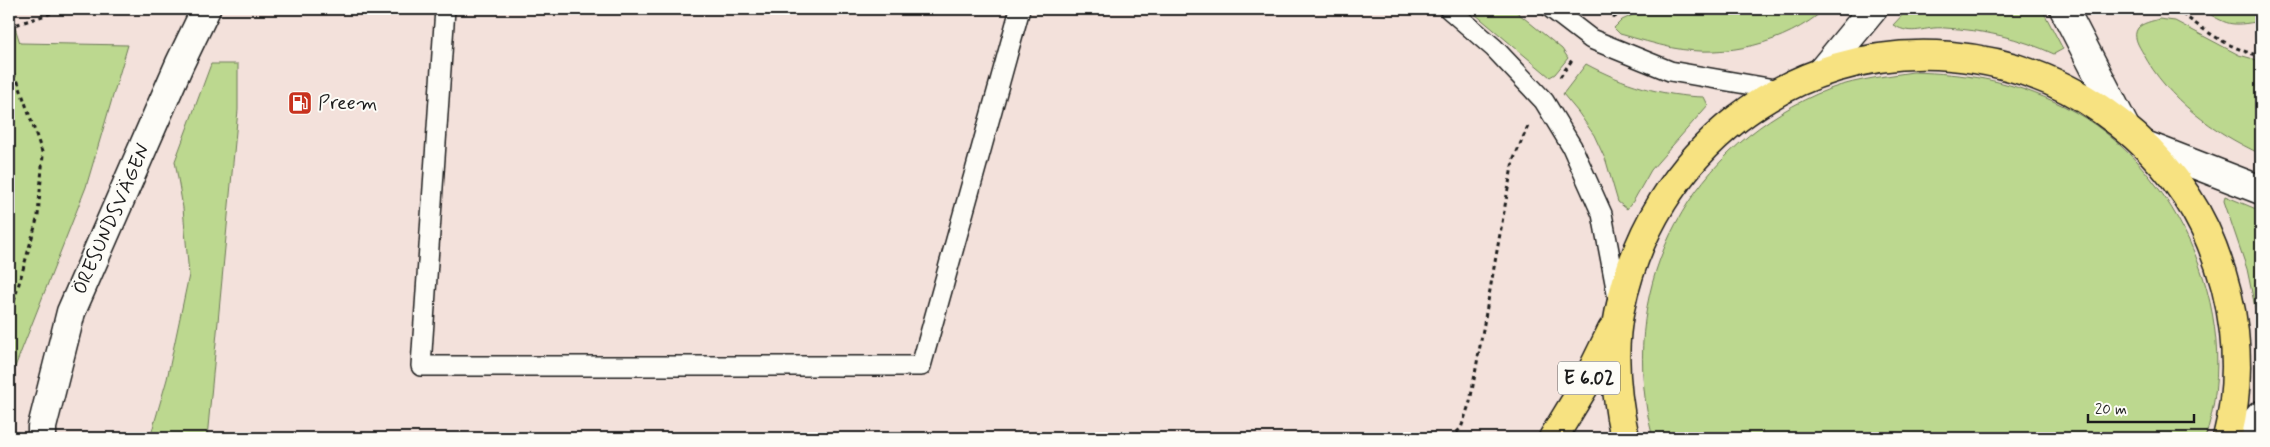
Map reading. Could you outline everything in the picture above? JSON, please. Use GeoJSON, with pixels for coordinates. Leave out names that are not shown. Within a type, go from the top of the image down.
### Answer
{"type":"FeatureCollection","features":[{"type":"Feature","properties":{"kind":"main road"},"geometry":{"type":"LineString","coordinates":[[1625,438],[1619,410],[1615,363],[1620,312],[1632,264],[1650,221],[1674,182],[1705,146],[1740,115],[1780,90],[1821,72],[1873,58],[1926,54],[1980,59],[2032,72],[2080,95],[2124,125],[2145,145],[2173,177],[2197,213],[2215,252],[2228,293],[2235,335],[2236,377],[2232,420],[2227,438]]}},
{"type":"Feature","properties":{"kind":"main road","name":"E 6.02"},"geometry":{"type":"LineString","coordinates":[[1553,438],[1584,387],[1620,312]]}},
{"type":"Feature","properties":{"kind":"street","name":"ÖRESUNDSVÄGEN"},"geometry":{"type":"LineString","coordinates":[[42,438],[42,427],[71,312],[180,63],[206,9]]}},
{"type":"Feature","properties":{"kind":"street"},"geometry":{"type":"LineString","coordinates":[[1821,72],[1873,9]]}},
{"type":"Feature","properties":{"kind":"street"},"geometry":{"type":"LineString","coordinates":[[2064,9],[2124,125]]}},
{"type":"Feature","properties":{"kind":"street"},"geometry":{"type":"LineString","coordinates":[[2145,145],[2261,190]]}},
{"type":"Feature","properties":{"kind":"street"},"geometry":{"type":"LineString","coordinates":[[2241,438],[2261,415]]}},
{"type":"Feature","properties":{"kind":"lane"},"geometry":{"type":"LineString","coordinates":[[445,9],[421,366],[921,366],[1020,9]]}},
{"type":"Feature","properties":{"kind":"lane"},"geometry":{"type":"LineString","coordinates":[[1449,9],[1494,48],[1544,101],[1572,147],[1602,214],[1620,312]]}},
{"type":"Feature","properties":{"kind":"lane"},"geometry":{"type":"LineString","coordinates":[[1552,9],[1591,40],[1670,71],[1780,90]]}},
{"type":"Feature","properties":{"kind":"path"},"geometry":{"type":"LineString","coordinates":[[9,27],[58,9]]}},
{"type":"Feature","properties":{"kind":"path"},"geometry":{"type":"LineString","coordinates":[[1451,438],[1461,428],[1470,402],[1513,161],[1526,129],[1567,67],[1617,14],[1628,9]]}},
{"type":"Feature","properties":{"kind":"path"},"geometry":{"type":"LineString","coordinates":[[2176,9],[2207,32],[2247,53],[2261,56]]}},
{"type":"Feature","properties":{"kind":"path"},"geometry":{"type":"LineString","coordinates":[[9,67],[18,82],[43,154],[38,216],[9,320]]}},
{"type":"Feature","properties":{"kind":"green space"},"geometry":{"type":"Polygon","coordinates":[[[9,9],[20,43],[128,45],[86,187],[9,382],[9,9]]]}},
{"type":"Feature","properties":{"kind":"green space"},"geometry":{"type":"Polygon","coordinates":[[[1469,9],[1513,9],[1562,49],[1568,58],[1555,74],[1550,77],[1469,9]]]}},
{"type":"Feature","properties":{"kind":"green space"},"geometry":{"type":"Polygon","coordinates":[[[1646,9],[1825,9],[1792,31],[1773,39],[1733,49],[1693,51],[1673,48],[1620,34],[1614,28],[1622,20],[1646,9]]]}},
{"type":"Feature","properties":{"kind":"green space"},"geometry":{"type":"Polygon","coordinates":[[[1908,9],[2042,9],[2063,49],[2054,54],[2028,43],[1987,33],[1945,28],[1913,31],[1893,25],[1908,9]]]}},
{"type":"Feature","properties":{"kind":"green space"},"geometry":{"type":"Polygon","coordinates":[[[2201,9],[2261,9],[2261,21],[2242,24],[2229,23],[2201,9]]]}},
{"type":"Feature","properties":{"kind":"green space"},"geometry":{"type":"Polygon","coordinates":[[[2159,19],[2175,21],[2239,55],[2261,61],[2261,154],[2227,136],[2194,113],[2179,100],[2153,70],[2138,44],[2136,31],[2145,23],[2159,19]]]}},
{"type":"Feature","properties":{"kind":"green space"},"geometry":{"type":"Polygon","coordinates":[[[211,64],[238,64],[238,110],[207,438],[150,438],[167,379],[189,275],[183,208],[175,161],[211,64]]]}},
{"type":"Feature","properties":{"kind":"green space"},"geometry":{"type":"Polygon","coordinates":[[[1586,64],[1643,88],[1673,94],[1704,97],[1708,105],[1651,170],[1627,209],[1618,202],[1606,161],[1594,135],[1563,94],[1586,64]]]}},
{"type":"Feature","properties":{"kind":"green space"},"geometry":{"type":"Polygon","coordinates":[[[1913,72],[1951,74],[1984,79],[2018,87],[2053,101],[2096,125],[2133,158],[2165,198],[2190,242],[2207,290],[2216,340],[2215,390],[2205,438],[1653,438],[1644,385],[1644,332],[1653,282],[1670,235],[1696,192],[1729,153],[1770,120],[1817,94],[1853,82],[1913,72]]]}},
{"type":"Feature","properties":{"kind":"green space"},"geometry":{"type":"Polygon","coordinates":[[[2225,196],[2261,211],[2260,384],[2260,331],[2247,269],[2224,201],[2225,196]]]}},
{"type":"Feature","properties":{"kind":"place","name":"Preem"},"geometry":{"type":"Point","coordinates":[300,103]}}]}
